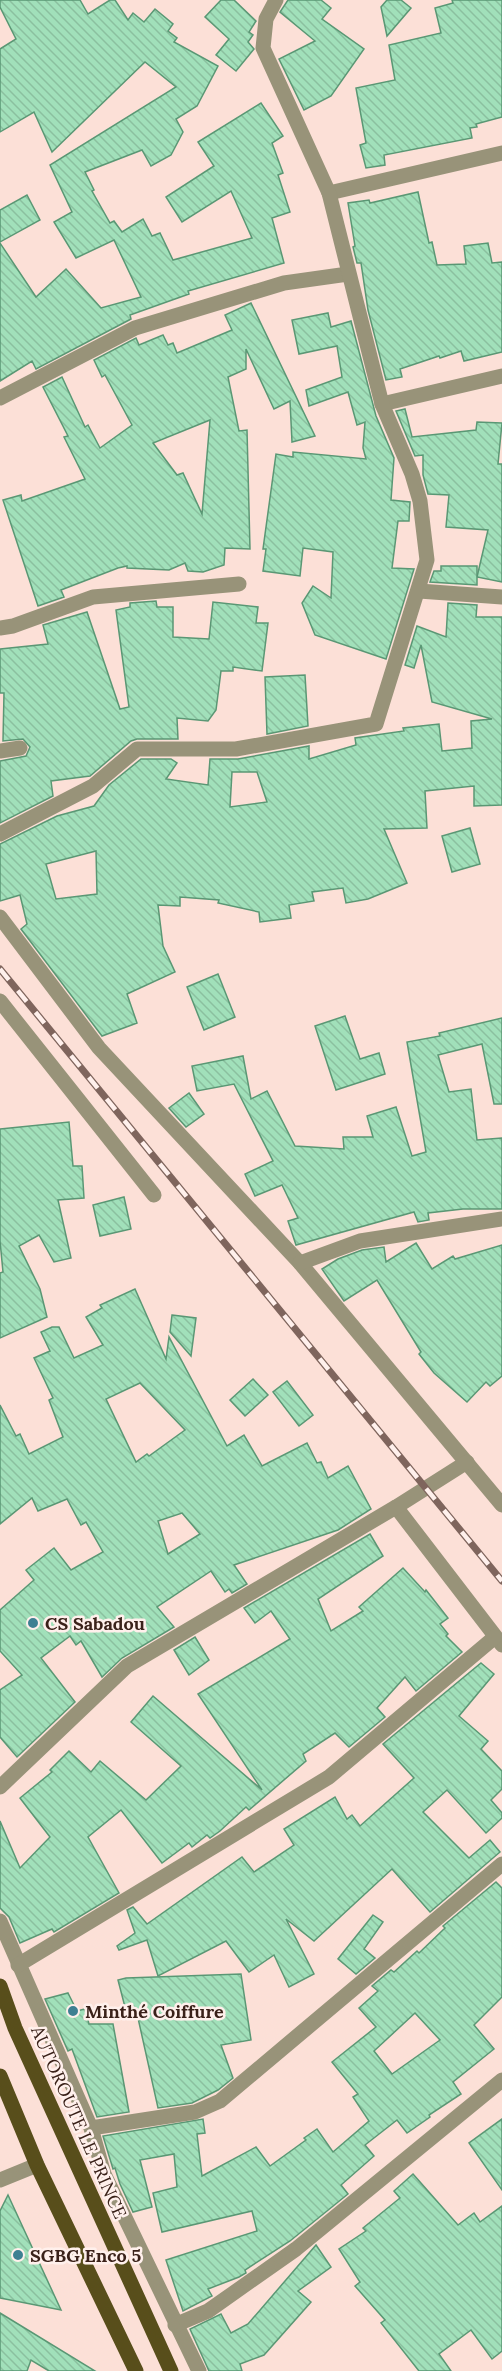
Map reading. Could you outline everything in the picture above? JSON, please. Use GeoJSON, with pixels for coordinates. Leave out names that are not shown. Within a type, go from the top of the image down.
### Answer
{"type":"FeatureCollection","features":[{"type":"Feature","properties":{"kind":"main road","name":"AUTOROUTE LE PRINCE"},"geometry":{"type":"LineString","coordinates":[[0,1986],[15,2028],[171,2371]]}},
{"type":"Feature","properties":{"kind":"main road"},"geometry":{"type":"LineString","coordinates":[[0,2076],[37,2165],[135,2371]]}},
{"type":"Feature","properties":{"kind":"street"},"geometry":{"type":"LineString","coordinates":[[0,834],[93,786],[137,749],[236,749],[376,724],[427,560],[420,501],[412,474],[382,404],[328,193],[263,48],[266,19],[276,0]]}},
{"type":"Feature","properties":{"kind":"street"},"geometry":{"type":"LineString","coordinates":[[328,193],[502,153]]}},
{"type":"Feature","properties":{"kind":"street"},"geometry":{"type":"LineString","coordinates":[[0,398],[135,328],[284,283],[348,274]]}},
{"type":"Feature","properties":{"kind":"street"},"geometry":{"type":"LineString","coordinates":[[382,404],[502,376]]}},
{"type":"Feature","properties":{"kind":"street"},"geometry":{"type":"LineString","coordinates":[[0,628],[13,626],[93,597],[239,584]]}},
{"type":"Feature","properties":{"kind":"street"},"geometry":{"type":"LineString","coordinates":[[419,591],[502,597]]}},
{"type":"Feature","properties":{"kind":"street"},"geometry":{"type":"LineString","coordinates":[[0,751],[20,748]]}},
{"type":"Feature","properties":{"kind":"street"},"geometry":{"type":"LineString","coordinates":[[0,917],[99,1048],[300,1263],[502,1505]]}},
{"type":"Feature","properties":{"kind":"street"},"geometry":{"type":"LineString","coordinates":[[0,1001],[154,1195]]}},
{"type":"Feature","properties":{"kind":"street"},"geometry":{"type":"LineString","coordinates":[[300,1263],[360,1241],[502,1219]]}},
{"type":"Feature","properties":{"kind":"street"},"geometry":{"type":"LineString","coordinates":[[0,1787],[127,1666],[396,1507],[467,1462]]}},
{"type":"Feature","properties":{"kind":"street"},"geometry":{"type":"LineString","coordinates":[[18,1965],[328,1777],[498,1641],[396,1507]]}},
{"type":"Feature","properties":{"kind":"street"},"geometry":{"type":"LineString","coordinates":[[91,2128],[195,2112],[220,2101],[502,1864]]}},
{"type":"Feature","properties":{"kind":"street"},"geometry":{"type":"LineString","coordinates":[[0,1921],[91,2128],[104,2174],[199,2371]]}},
{"type":"Feature","properties":{"kind":"street"},"geometry":{"type":"LineString","coordinates":[[175,2325],[208,2311],[296,2249],[502,2080]]}},
{"type":"Feature","properties":{"kind":"street"},"geometry":{"type":"LineString","coordinates":[[0,2180],[37,2165]]}},
{"type":"Feature","properties":{"kind":"building"},"geometry":{"type":"Polygon","coordinates":[[[0,0],[80,0],[88,14],[110,0],[115,0],[128,20],[133,13],[144,22],[155,9],[173,24],[168,31],[177,38],[174,42],[218,66],[197,106],[176,119],[183,132],[171,155],[151,166],[142,150],[85,172],[94,190],[92,191],[110,223],[114,221],[122,232],[143,219],[152,236],[160,233],[173,260],[252,238],[231,191],[182,222],[166,197],[214,166],[198,142],[261,103],[283,136],[272,143],[283,173],[278,175],[290,212],[272,218],[284,263],[188,291],[189,294],[130,315],[131,319],[36,369],[32,361],[0,381],[0,243],[36,297],[66,269],[101,308],[141,297],[114,240],[76,258],[54,222],[72,212],[50,165],[176,87],[145,62],[52,152],[34,112],[0,132],[0,49],[16,39],[0,7],[0,0]]]}},
{"type":"Feature","properties":{"kind":"building"},"geometry":{"type":"Polygon","coordinates":[[[221,0],[234,0],[256,21],[249,32],[253,35],[248,42],[254,49],[236,71],[216,55],[229,39],[205,17],[221,0]]]}},
{"type":"Feature","properties":{"kind":"building"},"geometry":{"type":"Polygon","coordinates":[[[288,0],[321,0],[331,8],[322,19],[364,49],[331,96],[304,110],[279,59],[315,41],[280,12],[288,0]]]}},
{"type":"Feature","properties":{"kind":"building"},"geometry":{"type":"Polygon","coordinates":[[[387,0],[401,0],[411,8],[387,36],[381,7],[387,0]]]}},
{"type":"Feature","properties":{"kind":"building"},"geometry":{"type":"Polygon","coordinates":[[[452,0],[502,0],[502,117],[476,124],[477,127],[470,128],[472,138],[384,155],[385,165],[366,168],[360,145],[366,143],[356,88],[395,80],[389,45],[441,33],[435,8],[453,3],[452,0]]]}},
{"type":"Feature","properties":{"kind":"building"},"geometry":{"type":"Polygon","coordinates":[[[418,192],[429,243],[432,242],[437,265],[466,264],[464,246],[488,243],[492,263],[502,262],[502,352],[464,361],[461,351],[440,358],[439,356],[400,369],[402,377],[386,380],[368,310],[361,263],[357,263],[353,247],[355,246],[348,203],[369,200],[370,203],[418,192]]]}},
{"type":"Feature","properties":{"kind":"building"},"geometry":{"type":"Polygon","coordinates":[[[27,195],[40,220],[0,242],[0,210],[27,195]]]}},
{"type":"Feature","properties":{"kind":"building"},"geometry":{"type":"Polygon","coordinates":[[[251,303],[315,436],[292,442],[290,401],[274,409],[246,349],[246,369],[228,377],[239,431],[247,430],[250,549],[225,548],[224,565],[203,572],[188,571],[185,563],[169,570],[127,568],[127,566],[118,568],[61,590],[64,597],[38,606],[3,500],[21,495],[22,501],[85,479],[64,437],[68,436],[43,387],[62,377],[85,427],[88,425],[100,448],[132,425],[105,375],[102,377],[94,360],[136,338],[139,345],[163,335],[168,345],[173,343],[177,353],[232,330],[225,315],[251,303]],[[210,420],[153,443],[177,475],[183,473],[202,514],[210,420]]]}},
{"type":"Feature","properties":{"kind":"building"},"geometry":{"type":"Polygon","coordinates":[[[328,313],[331,327],[351,321],[376,416],[394,458],[391,500],[410,502],[409,521],[398,521],[392,568],[414,569],[386,659],[315,635],[302,603],[313,586],[331,598],[333,552],[303,548],[300,576],[263,571],[266,549],[263,549],[276,454],[293,457],[293,452],[366,459],[363,448],[365,422],[357,425],[348,392],[309,406],[306,390],[342,377],[337,346],[299,354],[292,320],[328,313]]]}},
{"type":"Feature","properties":{"kind":"building"},"geometry":{"type":"Polygon","coordinates":[[[405,409],[412,437],[476,430],[477,422],[502,423],[498,464],[502,464],[502,582],[477,577],[488,530],[446,527],[449,495],[428,494],[423,475],[423,455],[415,456],[396,411],[405,409]]]}},
{"type":"Feature","properties":{"kind":"building"},"geometry":{"type":"Polygon","coordinates":[[[441,566],[477,566],[477,585],[430,582],[434,571],[441,571],[441,566]]]}},
{"type":"Feature","properties":{"kind":"building"},"geometry":{"type":"Polygon","coordinates":[[[156,601],[157,607],[173,607],[173,637],[209,639],[213,602],[258,607],[256,623],[268,623],[262,671],[233,667],[233,671],[221,671],[216,710],[208,721],[177,718],[178,739],[131,741],[90,776],[51,781],[53,796],[0,823],[0,761],[26,756],[30,747],[23,739],[3,741],[4,693],[0,693],[0,649],[48,644],[43,625],[87,612],[120,709],[129,707],[116,610],[130,607],[130,603],[156,601]]]}},
{"type":"Feature","properties":{"kind":"building"},"geometry":{"type":"Polygon","coordinates":[[[448,603],[477,605],[476,617],[502,617],[502,805],[474,806],[474,786],[425,791],[427,828],[384,829],[407,883],[368,899],[346,903],[343,888],[312,892],[314,901],[289,905],[291,918],[260,922],[259,912],[218,903],[219,900],[180,897],[180,906],[158,905],[163,946],[175,972],[127,994],[137,1023],[102,1036],[21,929],[27,924],[20,895],[0,901],[0,844],[57,816],[94,806],[109,785],[141,759],[171,759],[177,763],[166,779],[208,785],[210,759],[238,759],[309,746],[309,759],[356,745],[355,738],[404,731],[403,728],[439,724],[442,751],[472,748],[471,721],[492,719],[432,702],[421,645],[414,668],[405,665],[417,626],[446,637],[448,603]],[[232,772],[230,807],[267,802],[257,772],[232,772]],[[96,851],[46,864],[56,899],[97,894],[96,851]]]}},
{"type":"Feature","properties":{"kind":"building"},"geometry":{"type":"Polygon","coordinates":[[[305,675],[308,726],[267,734],[265,677],[305,675]]]}},
{"type":"Feature","properties":{"kind":"building"},"geometry":{"type":"Polygon","coordinates":[[[470,828],[480,864],[452,872],[442,836],[470,828]]]}},
{"type":"Feature","properties":{"kind":"building"},"geometry":{"type":"Polygon","coordinates":[[[218,974],[235,1017],[204,1030],[187,987],[218,974]]]}},
{"type":"Feature","properties":{"kind":"building"},"geometry":{"type":"Polygon","coordinates":[[[345,1016],[360,1059],[379,1053],[385,1074],[336,1090],[315,1026],[345,1016]]]}},
{"type":"Feature","properties":{"kind":"building"},"geometry":{"type":"Polygon","coordinates":[[[502,1018],[502,1104],[494,1104],[482,1044],[438,1055],[449,1092],[471,1089],[477,1140],[502,1138],[502,1209],[463,1209],[428,1213],[429,1220],[418,1222],[414,1212],[296,1245],[288,1221],[298,1218],[282,1185],[255,1196],[245,1174],[273,1161],[234,1084],[197,1091],[192,1066],[243,1056],[251,1099],[267,1091],[295,1146],[344,1149],[343,1137],[373,1137],[367,1116],[396,1107],[412,1156],[426,1152],[407,1042],[440,1036],[439,1033],[502,1018]]]}},
{"type":"Feature","properties":{"kind":"building"},"geometry":{"type":"Polygon","coordinates":[[[189,1093],[204,1114],[186,1127],[169,1108],[189,1093]]]}},
{"type":"Feature","properties":{"kind":"building"},"geometry":{"type":"Polygon","coordinates":[[[69,1122],[73,1166],[82,1166],[84,1198],[58,1200],[71,1258],[54,1262],[39,1235],[19,1246],[40,1289],[47,1317],[0,1338],[0,1273],[3,1272],[0,1241],[0,1129],[69,1122]]]}},
{"type":"Feature","properties":{"kind":"building"},"geometry":{"type":"Polygon","coordinates":[[[124,1197],[131,1229],[100,1236],[93,1205],[124,1197]]]}},
{"type":"Feature","properties":{"kind":"building"},"geometry":{"type":"Polygon","coordinates":[[[416,1243],[432,1269],[453,1256],[455,1259],[502,1245],[502,1376],[490,1386],[486,1382],[467,1402],[434,1373],[419,1354],[421,1352],[377,1280],[344,1301],[322,1269],[338,1259],[362,1250],[384,1247],[386,1262],[416,1243]]]}},
{"type":"Feature","properties":{"kind":"building"},"geometry":{"type":"Polygon","coordinates":[[[135,1289],[166,1359],[169,1337],[227,1446],[244,1435],[262,1466],[307,1443],[317,1463],[321,1462],[328,1478],[348,1466],[371,1509],[338,1530],[234,1565],[247,1584],[232,1593],[229,1589],[225,1592],[211,1571],[157,1607],[174,1627],[122,1658],[102,1677],[81,1641],[76,1645],[70,1636],[41,1658],[75,1702],[17,1757],[0,1737],[0,1690],[22,1675],[0,1651],[0,1610],[34,1580],[26,1570],[54,1548],[71,1570],[103,1552],[86,1522],[81,1525],[67,1499],[38,1511],[32,1498],[0,1524],[0,1405],[16,1436],[20,1434],[29,1454],[63,1437],[49,1400],[53,1398],[34,1358],[50,1351],[41,1332],[52,1327],[59,1327],[74,1358],[103,1345],[86,1317],[102,1308],[100,1305],[135,1289]],[[140,1383],[106,1399],[136,1462],[147,1454],[149,1456],[185,1430],[140,1383]],[[182,1513],[158,1521],[168,1554],[200,1534],[182,1513]]]}},
{"type":"Feature","properties":{"kind":"building"},"geometry":{"type":"Polygon","coordinates":[[[172,1315],[196,1318],[191,1356],[170,1332],[172,1315]]]}},
{"type":"Feature","properties":{"kind":"building"},"geometry":{"type":"Polygon","coordinates":[[[253,1379],[268,1395],[245,1416],[230,1400],[253,1379]]]}},
{"type":"Feature","properties":{"kind":"building"},"geometry":{"type":"Polygon","coordinates":[[[287,1381],[313,1415],[299,1426],[273,1392],[287,1381]]]}},
{"type":"Feature","properties":{"kind":"building"},"geometry":{"type":"Polygon","coordinates":[[[370,1534],[383,1556],[318,1599],[331,1631],[363,1611],[359,1607],[403,1568],[425,1592],[426,1590],[448,1618],[440,1624],[448,1634],[446,1636],[462,1652],[416,1691],[405,1677],[377,1708],[385,1717],[349,1747],[335,1733],[303,1754],[306,1761],[249,1810],[246,1807],[210,1838],[207,1835],[192,1847],[189,1843],[162,1863],[121,1810],[88,1837],[119,1893],[54,1932],[52,1929],[20,1943],[9,1917],[0,1908],[0,1821],[20,1868],[50,1837],[20,1798],[52,1772],[50,1770],[69,1751],[91,1772],[100,1761],[146,1800],[181,1766],[131,1722],[153,1696],[262,1790],[198,1694],[290,1639],[271,1611],[255,1623],[244,1608],[370,1534]]]}},
{"type":"Feature","properties":{"kind":"building"},"geometry":{"type":"Polygon","coordinates":[[[195,1637],[209,1660],[189,1675],[174,1650],[195,1637]]]}},
{"type":"Feature","properties":{"kind":"building"},"geometry":{"type":"Polygon","coordinates":[[[481,1663],[494,1674],[459,1716],[488,1741],[481,1749],[502,1771],[502,1789],[491,1800],[502,1813],[502,1818],[486,1833],[447,1790],[423,1812],[469,1858],[490,1840],[500,1852],[430,1912],[392,1869],[314,1941],[286,1919],[314,1974],[289,1987],[274,1955],[249,1972],[226,1941],[158,1976],[147,1940],[119,1950],[117,1946],[135,1933],[127,1910],[133,1907],[147,1924],[242,1857],[254,1872],[294,1845],[284,1829],[335,1797],[347,1819],[352,1815],[360,1826],[414,1778],[383,1744],[481,1663]]]}},
{"type":"Feature","properties":{"kind":"building"},"geometry":{"type":"Polygon","coordinates":[[[496,1882],[502,1888],[502,1997],[474,2025],[494,2049],[453,2082],[461,2094],[407,2133],[397,2120],[365,2145],[374,2156],[341,2185],[348,2194],[290,2241],[245,2270],[246,2273],[208,2289],[212,2296],[183,2311],[166,2260],[257,2231],[252,2211],[162,2232],[153,2193],[177,2187],[174,2154],[140,2160],[152,2207],[133,2212],[115,2168],[113,2169],[103,2136],[203,2119],[205,2133],[197,2134],[202,2176],[256,2147],[270,2166],[306,2140],[304,2138],[317,2129],[333,2152],[369,2121],[353,2097],[358,2094],[332,2062],[376,2027],[359,2008],[378,1991],[372,1986],[391,1970],[394,1972],[417,1951],[419,1953],[445,1928],[443,1926],[496,1882]],[[415,2013],[374,2051],[392,2074],[440,2040],[415,2013]]]}},
{"type":"Feature","properties":{"kind":"building"},"geometry":{"type":"Polygon","coordinates":[[[373,1915],[383,1922],[364,1949],[375,1958],[356,1974],[338,1959],[373,1915]]]}},
{"type":"Feature","properties":{"kind":"building"},"geometry":{"type":"Polygon","coordinates":[[[241,1974],[251,2040],[221,2045],[233,2078],[218,2090],[192,2103],[158,2108],[136,2009],[126,2011],[118,1980],[241,1974]]]}},
{"type":"Feature","properties":{"kind":"building"},"geometry":{"type":"Polygon","coordinates":[[[68,1993],[77,2011],[85,2009],[89,2024],[113,2024],[129,2112],[97,2117],[72,2049],[68,2051],[45,1999],[68,1993]]]}},
{"type":"Feature","properties":{"kind":"building"},"geometry":{"type":"Polygon","coordinates":[[[502,2119],[502,2190],[469,2143],[502,2119]]]}},
{"type":"Feature","properties":{"kind":"building"},"geometry":{"type":"Polygon","coordinates":[[[413,2174],[458,2225],[474,2213],[480,2222],[502,2206],[502,2351],[492,2359],[471,2330],[439,2354],[451,2371],[419,2371],[381,2323],[385,2320],[355,2286],[360,2282],[339,2249],[366,2231],[363,2228],[400,2198],[394,2191],[413,2174]]]}},
{"type":"Feature","properties":{"kind":"building","name":"SGBG Enco 5"},"geometry":{"type":"Polygon","coordinates":[[[8,2195],[61,2310],[0,2298],[0,2211],[8,2195]]]}},
{"type":"Feature","properties":{"kind":"building"},"geometry":{"type":"Polygon","coordinates":[[[316,2245],[331,2267],[298,2291],[311,2302],[264,2355],[240,2364],[242,2371],[209,2371],[190,2329],[221,2314],[231,2333],[248,2324],[316,2245]]]}},
{"type":"Feature","properties":{"kind":"building"},"geometry":{"type":"Polygon","coordinates":[[[0,2313],[95,2371],[49,2371],[31,2360],[27,2371],[0,2371],[0,2313]]]}},
{"type":"Feature","properties":{"kind":"railway"},"geometry":{"type":"LineString","coordinates":[[0,969],[502,1581]]}},
{"type":"Feature","properties":{"kind":"place","name":"CS Sabadou"},"geometry":{"type":"Point","coordinates":[33,1623]}},
{"type":"Feature","properties":{"kind":"place","name":"Minthé Coiffure"},"geometry":{"type":"Point","coordinates":[73,2011]}},
{"type":"Feature","properties":{"kind":"place","name":"SGBG Enco 5"},"geometry":{"type":"Point","coordinates":[18,2255]}}]}
